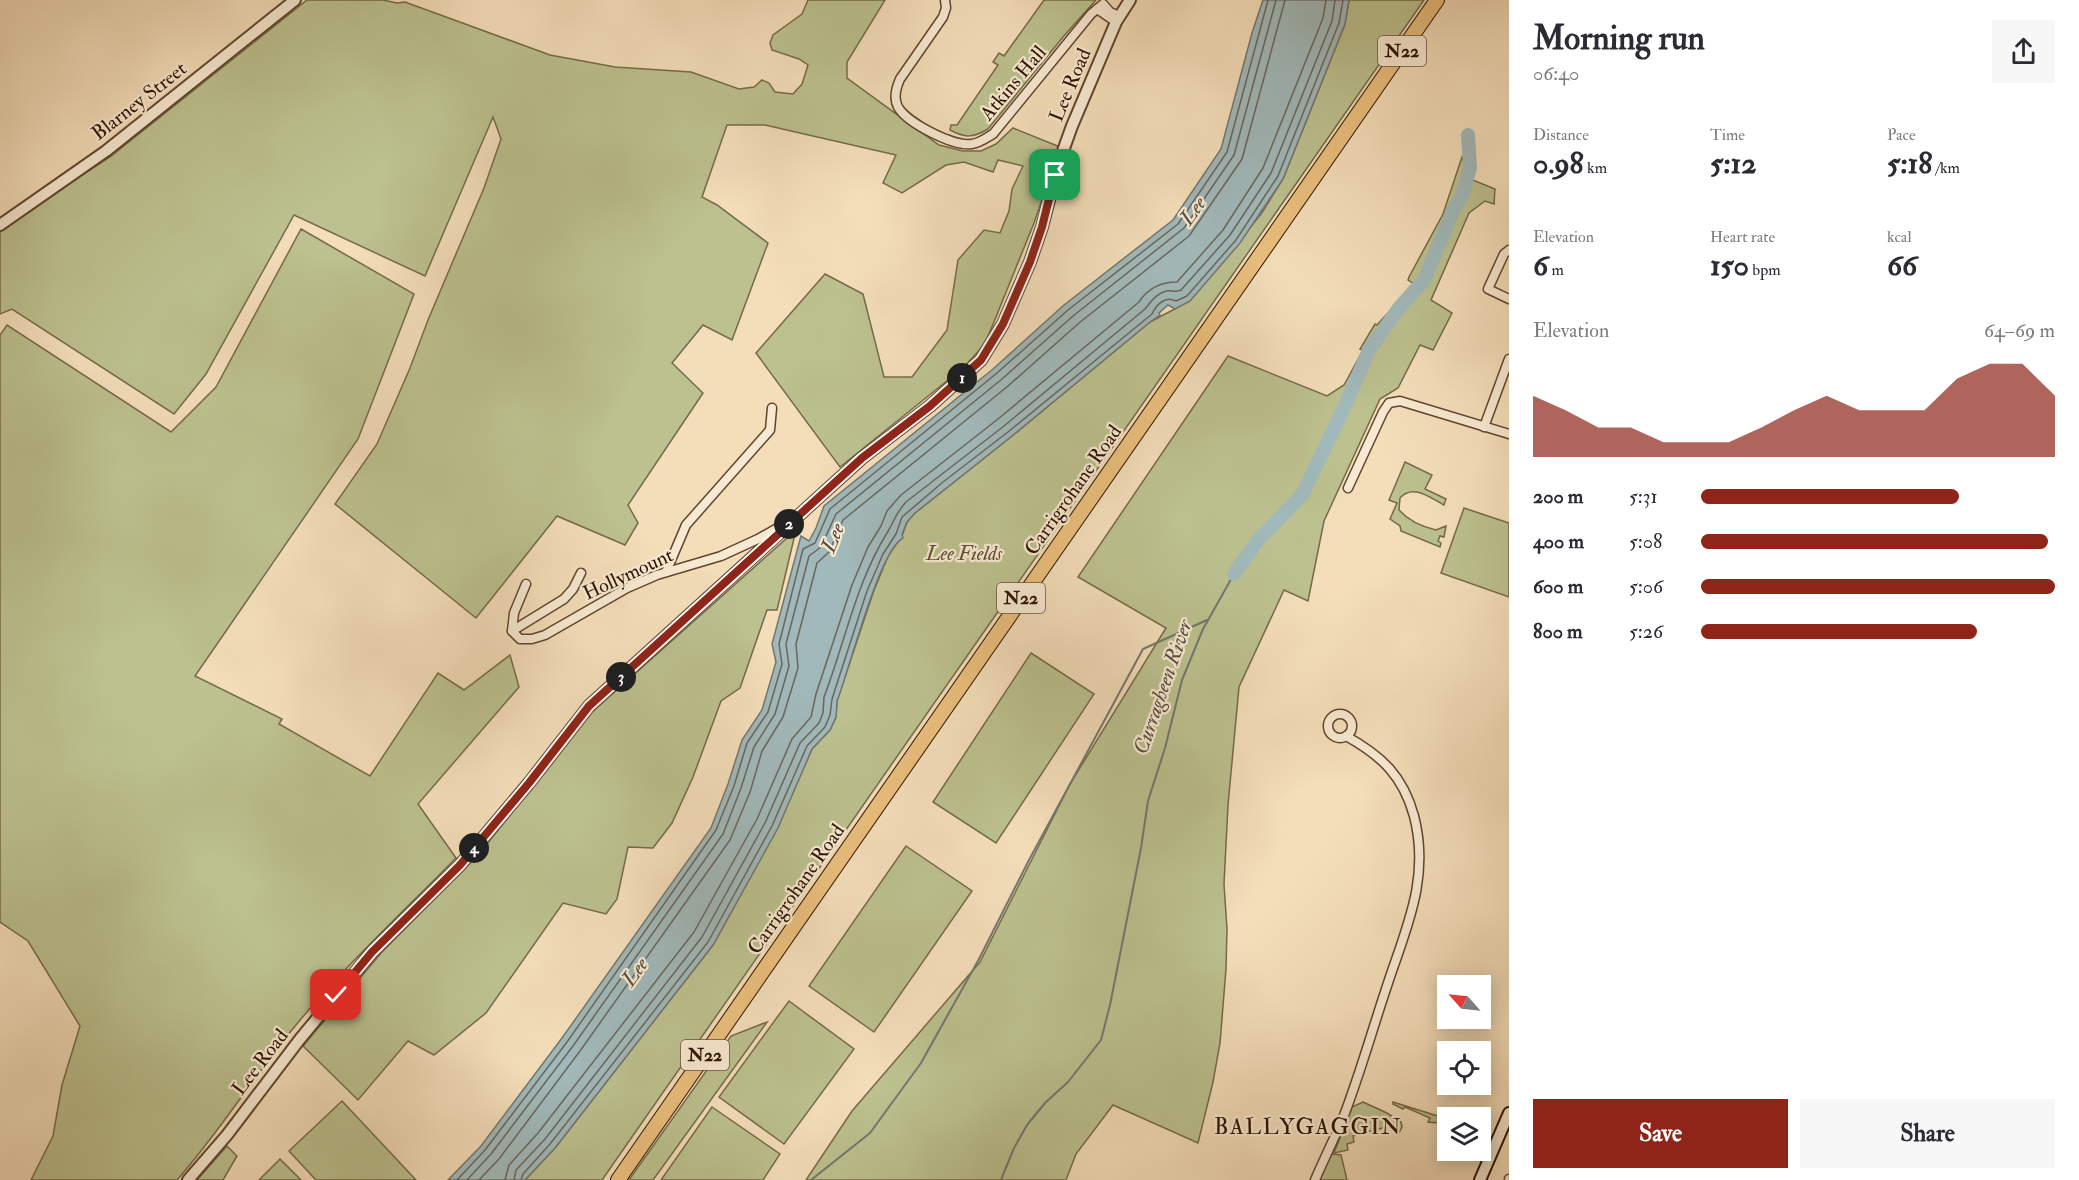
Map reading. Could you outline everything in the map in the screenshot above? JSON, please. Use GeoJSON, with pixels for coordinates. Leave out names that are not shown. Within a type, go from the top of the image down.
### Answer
{"type":"FeatureCollection","features":[{"type":"Feature","properties":{"kind":"highway","name":"Carrigrohane Road"},"geometry":{"type":"LineString","coordinates":[[618,1180],[1437,0]]}},
{"type":"Feature","properties":{"kind":"street","name":"Blarney Street"},"geometry":{"type":"LineString","coordinates":[[0,225],[106,152],[295,0]]}},
{"type":"Feature","properties":{"kind":"street","name":"Atkins Hall"},"geometry":{"type":"LineString","coordinates":[[945,0],[946,8],[943,18],[900,80],[896,94],[897,104],[903,113],[921,126],[960,144],[981,141],[993,134],[1100,6],[1118,19]]}},
{"type":"Feature","properties":{"kind":"street","name":"Lee Road"},"geometry":{"type":"LineString","coordinates":[[188,1180],[227,1135],[300,1039],[372,952],[460,865],[529,783],[589,706],[862,458],[951,389],[981,360],[1003,324],[1030,262],[1064,148],[1080,105],[1118,19],[1130,0]]}},
{"type":"Feature","properties":{"kind":"street"},"geometry":{"type":"LineString","coordinates":[[1509,250],[1504,254],[1488,289],[1509,299]]}},
{"type":"Feature","properties":{"kind":"street"},"geometry":{"type":"LineString","coordinates":[[1484,426],[1509,359]]}},
{"type":"Feature","properties":{"kind":"street"},"geometry":{"type":"LineString","coordinates":[[1348,488],[1385,407],[1397,400],[1509,434]]}},
{"type":"Feature","properties":{"kind":"street"},"geometry":{"type":"LineString","coordinates":[[666,572],[686,525],[770,430],[772,408]]}},
{"type":"Feature","properties":{"kind":"street","name":"Hollymount"},"geometry":{"type":"LineString","coordinates":[[581,573],[573,589],[564,599],[512,631],[520,639],[532,639],[545,635],[627,588],[666,572],[721,556],[794,520]]}},
{"type":"Feature","properties":{"kind":"street"},"geometry":{"type":"LineString","coordinates":[[512,631],[514,613],[526,584]]}},
{"type":"Feature","properties":{"kind":"street"},"geometry":{"type":"LineString","coordinates":[[1315,1180],[1343,1118],[1365,1053],[1410,917],[1417,893],[1420,865],[1420,841],[1406,791],[1388,766],[1372,752],[1346,736]]}},
{"type":"Feature","properties":{"kind":"street"},"geometry":{"type":"LineString","coordinates":[[1480,1180],[1509,1113]]}},
{"type":"Feature","properties":{"kind":"green space"},"geometry":{"type":"Polygon","coordinates":[[[307,0],[405,2],[550,55],[615,67],[691,72],[739,89],[754,87],[762,80],[769,83],[775,92],[793,94],[802,84],[808,65],[799,59],[772,50],[770,43],[773,35],[802,14],[808,0],[885,0],[847,62],[847,78],[939,145],[963,151],[981,151],[996,144],[1013,128],[1060,147],[1034,223],[985,344],[963,368],[840,467],[756,353],[825,274],[863,294],[884,377],[912,377],[947,330],[958,260],[984,230],[1000,233],[1009,211],[1012,189],[1023,166],[998,160],[993,172],[964,162],[946,165],[902,193],[883,183],[896,155],[765,125],[727,125],[702,197],[717,205],[768,243],[732,340],[703,325],[672,363],[703,393],[628,505],[638,523],[625,545],[557,516],[476,618],[335,504],[377,444],[484,188],[501,139],[493,117],[425,276],[294,215],[206,374],[174,414],[12,309],[0,314],[0,231],[20,215],[110,157],[307,0]]]}},
{"type":"Feature","properties":{"kind":"green space"},"geometry":{"type":"Polygon","coordinates":[[[1044,0],[1096,0],[988,129],[969,136],[950,130],[951,125],[957,125],[998,65],[993,62],[999,53],[1004,56],[1044,0]]]}},
{"type":"Feature","properties":{"kind":"green space","name":"Lee Fields"},"geometry":{"type":"Polygon","coordinates":[[[1349,0],[1424,0],[602,1180],[525,1180],[555,1148],[713,945],[777,828],[812,749],[830,730],[836,717],[837,701],[873,593],[888,556],[902,536],[907,522],[915,513],[1150,322],[1190,301],[1261,214],[1283,179],[1345,24],[1349,0]]]}},
{"type":"Feature","properties":{"kind":"green space"},"geometry":{"type":"Polygon","coordinates":[[[1462,157],[1470,179],[1495,189],[1494,204],[1485,201],[1469,213],[1431,300],[1452,313],[1433,350],[1420,345],[1398,388],[1380,399],[1324,521],[1308,601],[1284,590],[1239,687],[1228,805],[1224,884],[1227,929],[1226,969],[1220,1043],[1198,1143],[1113,1105],[1076,1154],[1066,1180],[806,1180],[852,1111],[980,962],[1070,784],[1166,628],[1078,577],[1228,356],[1327,396],[1344,385],[1363,350],[1360,349],[1375,324],[1377,325],[1414,284],[1408,280],[1409,277],[1443,214],[1462,157]]]}},
{"type":"Feature","properties":{"kind":"green space"},"geometry":{"type":"Polygon","coordinates":[[[301,229],[414,294],[358,439],[195,676],[282,719],[279,724],[370,776],[438,673],[464,690],[510,655],[519,687],[418,804],[456,858],[367,947],[303,1017],[177,1180],[31,1180],[53,1136],[62,1085],[80,1026],[28,941],[0,922],[0,335],[7,325],[171,432],[216,387],[301,229]]]}},
{"type":"Feature","properties":{"kind":"green space"},"geometry":{"type":"Polygon","coordinates":[[[1405,462],[1432,475],[1425,489],[1446,499],[1444,505],[1421,493],[1410,492],[1400,498],[1399,510],[1411,520],[1426,527],[1436,530],[1446,526],[1444,537],[1440,536],[1438,541],[1441,543],[1440,547],[1401,531],[1400,526],[1390,519],[1397,503],[1389,500],[1405,462]]]}},
{"type":"Feature","properties":{"kind":"green space"},"geometry":{"type":"Polygon","coordinates":[[[1464,508],[1509,523],[1509,597],[1441,573],[1464,508]]]}},
{"type":"Feature","properties":{"kind":"green space"},"geometry":{"type":"Polygon","coordinates":[[[796,530],[777,610],[767,610],[740,688],[721,701],[693,777],[672,823],[653,848],[628,847],[617,899],[606,914],[563,903],[486,1013],[434,1055],[408,1041],[358,1100],[303,1046],[382,952],[479,854],[591,713],[796,530]]]}},
{"type":"Feature","properties":{"kind":"green space"},"geometry":{"type":"Polygon","coordinates":[[[1031,653],[1094,694],[996,843],[933,802],[1031,653]]]}},
{"type":"Feature","properties":{"kind":"green space"},"geometry":{"type":"Polygon","coordinates":[[[906,846],[972,891],[874,1032],[809,986],[906,846]]]}},
{"type":"Feature","properties":{"kind":"green space"},"geometry":{"type":"Polygon","coordinates":[[[789,1001],[854,1049],[784,1144],[719,1097],[789,1001]]]}},
{"type":"Feature","properties":{"kind":"green space"},"geometry":{"type":"Polygon","coordinates":[[[767,1022],[653,1180],[629,1180],[731,1036],[767,1022]]]}},
{"type":"Feature","properties":{"kind":"green space"},"geometry":{"type":"Polygon","coordinates":[[[342,1101],[416,1180],[316,1180],[289,1151],[342,1101]]]}},
{"type":"Feature","properties":{"kind":"green space"},"geometry":{"type":"Polygon","coordinates":[[[1363,1102],[1401,1122],[1402,1127],[1398,1135],[1394,1125],[1353,1136],[1354,1142],[1347,1144],[1348,1150],[1334,1153],[1352,1107],[1363,1102]]]}},
{"type":"Feature","properties":{"kind":"green space"},"geometry":{"type":"Polygon","coordinates":[[[1393,1102],[1437,1116],[1437,1123],[1428,1122],[1430,1118],[1393,1104],[1393,1102]]]}},
{"type":"Feature","properties":{"kind":"green space"},"geometry":{"type":"Polygon","coordinates":[[[712,1107],[780,1154],[763,1180],[661,1180],[712,1107]]]}},
{"type":"Feature","properties":{"kind":"green space"},"geometry":{"type":"Polygon","coordinates":[[[227,1146],[237,1156],[223,1180],[197,1180],[227,1146]]]}},
{"type":"Feature","properties":{"kind":"green space"},"geometry":{"type":"Polygon","coordinates":[[[1333,1154],[1341,1155],[1347,1180],[1319,1180],[1329,1157],[1333,1154]]]}},
{"type":"Feature","properties":{"kind":"green space"},"geometry":{"type":"Polygon","coordinates":[[[280,1159],[301,1180],[259,1180],[280,1159]]]}},
{"type":"Feature","properties":{"kind":"water","name":"Lee"},"geometry":{"type":"Polygon","coordinates":[[[1263,0],[1349,0],[1345,24],[1283,179],[1240,243],[1190,301],[1175,309],[1168,305],[1159,313],[1160,315],[915,513],[907,522],[902,534],[903,538],[894,547],[884,564],[875,587],[837,701],[836,717],[830,730],[812,749],[778,828],[713,945],[555,1148],[525,1180],[448,1180],[481,1146],[562,1038],[711,828],[742,740],[762,710],[776,662],[772,644],[801,536],[809,541],[824,506],[993,369],[1064,305],[1173,220],[1221,149],[1263,0]]]}},
{"type":"Feature","properties":{"kind":"waterway","name":"Curragheen River"},"geometry":{"type":"LineString","coordinates":[[1234,574],[1258,540],[1302,495],[1369,350],[1399,308],[1424,280],[1453,211],[1462,196],[1470,168],[1468,135]]}},
{"type":"Feature","properties":{"kind":"waterway","name":"Curragheen River"},"geometry":{"type":"LineString","coordinates":[[1001,1180],[1014,1148],[1027,1125],[1045,1103],[1068,1082],[1101,1040],[1141,848],[1148,801],[1165,748],[1182,680],[1203,629],[1234,574]]}},
{"type":"Feature","properties":{"kind":"waterway"},"geometry":{"type":"LineString","coordinates":[[811,1180],[870,1133],[921,1063],[979,959],[1029,860],[1143,649],[1207,620]]}},
{"type":"Feature","properties":{"kind":"district","name":"BALLYGAGGIN"},"geometry":{"type":"Point","coordinates":[1308,1127]}},
{"type":"Feature","properties":{"kind":"route"},"geometry":{"type":"LineString","coordinates":[[336,995],[372,952],[460,865],[529,783],[589,706],[862,458],[951,389],[981,360],[1003,324],[1030,262],[1042,227],[1055,175]]}}]}
